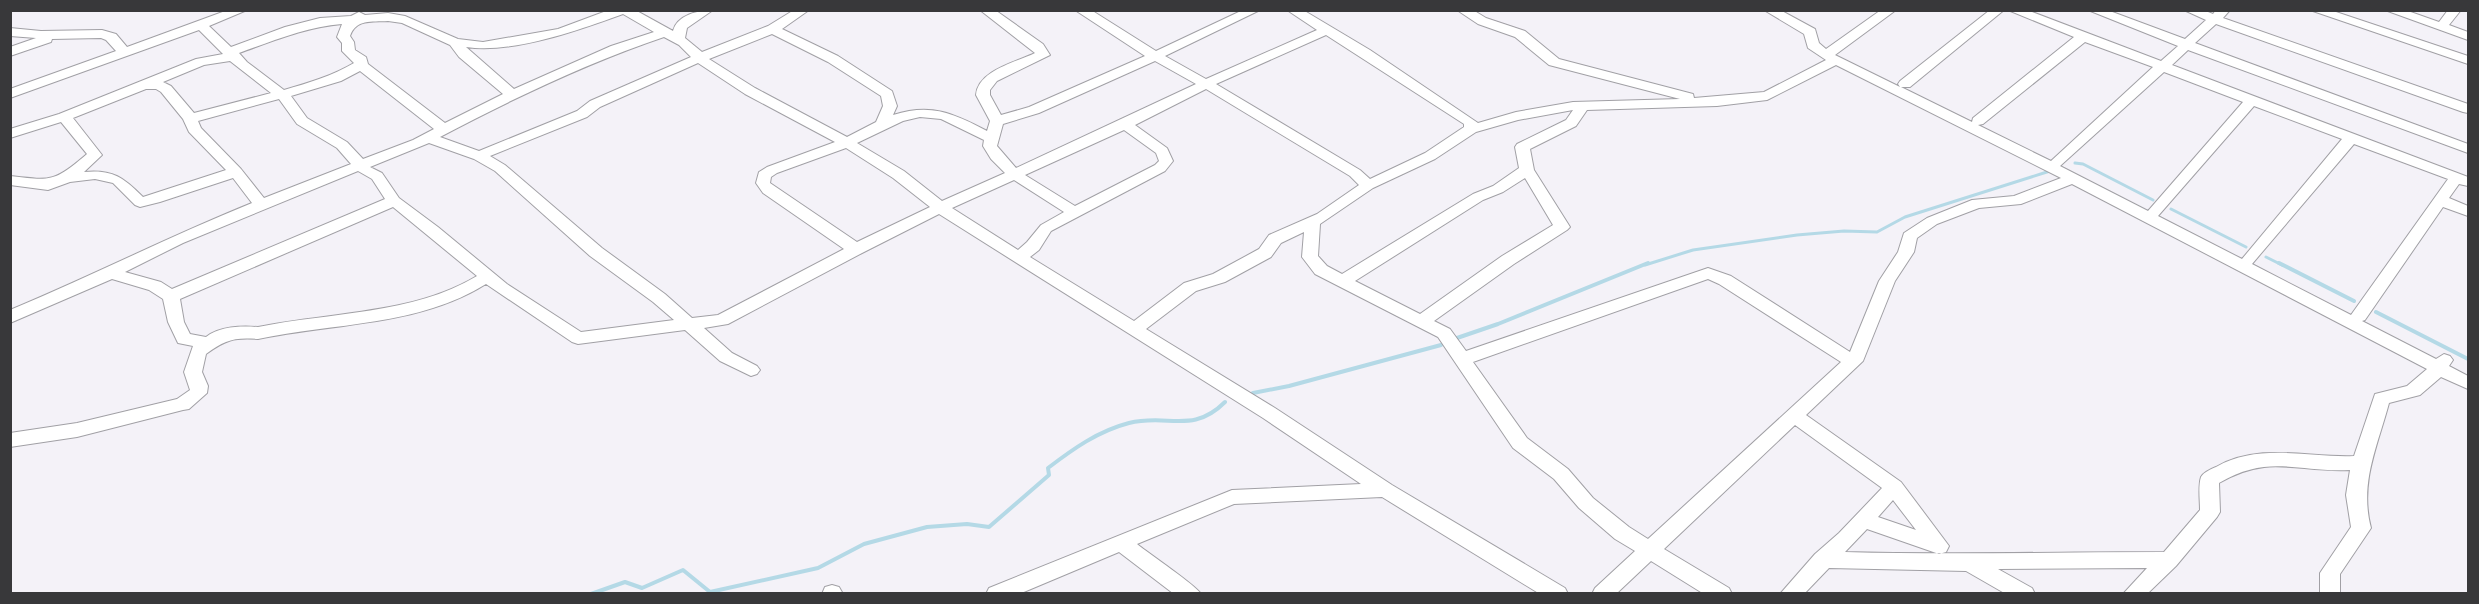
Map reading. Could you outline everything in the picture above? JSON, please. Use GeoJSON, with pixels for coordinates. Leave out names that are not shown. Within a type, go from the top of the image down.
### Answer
{"type":"FeatureCollection","features":[{"type":"Feature","properties":{"kind":"street"},"geometry":{"type":"LineString","coordinates":[[10,94],[241,10]]}},
{"type":"Feature","properties":{"kind":"street"},"geometry":{"type":"LineString","coordinates":[[367,10],[347,26],[343,37],[348,42],[349,51],[361,60],[361,65],[375,78],[389,86],[445,130]]}},
{"type":"Feature","properties":{"kind":"street"},"geometry":{"type":"LineString","coordinates":[[10,134],[64,117],[201,62],[232,54],[291,30],[320,22],[397,18],[455,42],[483,46],[561,32],[624,10],[671,36],[699,58],[754,93],[846,143],[921,190],[940,208],[1269,413],[1385,490],[1558,594]]}},
{"type":"Feature","properties":{"kind":"street"},"geometry":{"type":"LineString","coordinates":[[10,317],[111,273],[177,239],[429,138],[513,95],[616,49],[671,36],[681,26],[707,10]]}},
{"type":"Feature","properties":{"kind":"street"},"geometry":{"type":"LineString","coordinates":[[479,156],[582,114],[595,104],[699,58],[773,29],[803,10]]}},
{"type":"Feature","properties":{"kind":"street"},"geometry":{"type":"LineString","coordinates":[[986,10],[1038,47],[1043,55],[992,78],[987,83],[983,89],[983,98],[997,121]]}},
{"type":"Feature","properties":{"kind":"street"},"geometry":{"type":"LineString","coordinates":[[1081,10],[1355,173],[1368,185]]}},
{"type":"Feature","properties":{"kind":"street"},"geometry":{"type":"LineString","coordinates":[[997,121],[1034,110],[1254,10]]}},
{"type":"Feature","properties":{"kind":"street"},"geometry":{"type":"LineString","coordinates":[[1293,10],[1424,90],[1471,122],[1471,129]]}},
{"type":"Feature","properties":{"kind":"street"},"geometry":{"type":"LineString","coordinates":[[1463,10],[1482,21],[1520,34],[1554,62],[1598,72],[1627,82],[1645,84],[1703,102]]}},
{"type":"Feature","properties":{"kind":"street"},"geometry":{"type":"LineString","coordinates":[[1770,10],[1810,32],[1813,45],[2441,364],[2469,372]]}},
{"type":"Feature","properties":{"kind":"street"},"geometry":{"type":"LineString","coordinates":[[1135,330],[1190,287],[1219,278],[1265,253],[1275,240],[1312,221],[1368,185],[1430,156],[1471,129],[1516,116],[1583,105],[1703,102],[1767,96],[1833,55],[1890,10]]}},
{"type":"Feature","properties":{"kind":"street"},"geometry":{"type":"LineString","coordinates":[[1905,84],[1998,10]]}},
{"type":"Feature","properties":{"kind":"street"},"geometry":{"type":"LineString","coordinates":[[2014,10],[2351,138],[2398,139],[2469,149]]}},
{"type":"Feature","properties":{"kind":"street"},"geometry":{"type":"LineString","coordinates":[[2094,10],[2469,140]]}},
{"type":"Feature","properties":{"kind":"street"},"geometry":{"type":"LineString","coordinates":[[2118,10],[2398,139],[2462,180],[2440,200],[2359,316]]}},
{"type":"Feature","properties":{"kind":"street"},"geometry":{"type":"LineString","coordinates":[[2190,10],[2220,15],[2469,109]]}},
{"type":"Feature","properties":{"kind":"street"},"geometry":{"type":"LineString","coordinates":[[2316,10],[2337,14],[2469,60]]}},
{"type":"Feature","properties":{"kind":"street"},"geometry":{"type":"LineString","coordinates":[[2391,10],[2469,36]]}},
{"type":"Feature","properties":{"kind":"street"},"geometry":{"type":"LineString","coordinates":[[2441,27],[2455,10]]}},
{"type":"Feature","properties":{"kind":"street"},"geometry":{"type":"LineString","coordinates":[[2058,162],[2220,15]]}},
{"type":"Feature","properties":{"kind":"street"},"geometry":{"type":"LineString","coordinates":[[201,26],[242,65],[286,98],[302,121],[342,146],[360,165],[377,176],[394,201],[515,298],[578,338],[722,320],[856,249],[940,208],[1325,31]]}},
{"type":"Feature","properties":{"kind":"street"},"geometry":{"type":"LineString","coordinates":[[773,29],[832,59],[887,94],[890,106],[882,125]]}},
{"type":"Feature","properties":{"kind":"street"},"geometry":{"type":"LineString","coordinates":[[10,32],[19,34],[90,33],[111,37],[125,53]]}},
{"type":"Feature","properties":{"kind":"street"},"geometry":{"type":"LineString","coordinates":[[10,52],[58,34]]}},
{"type":"Feature","properties":{"kind":"street"},"geometry":{"type":"LineString","coordinates":[[1978,121],[2083,37]]}},
{"type":"Feature","properties":{"kind":"street"},"geometry":{"type":"LineString","coordinates":[[455,42],[464,54],[513,95]]}},
{"type":"Feature","properties":{"kind":"street"},"geometry":{"type":"LineString","coordinates":[[1833,55],[1905,84],[2359,316],[2469,383]]}},
{"type":"Feature","properties":{"kind":"street"},"geometry":{"type":"LineString","coordinates":[[190,118],[208,117],[241,105],[281,95],[361,65]]}},
{"type":"Feature","properties":{"kind":"street"},"geometry":{"type":"LineString","coordinates":[[140,86],[163,86],[190,118],[194,129],[236,172],[261,204]]}},
{"type":"Feature","properties":{"kind":"street"},"geometry":{"type":"LineString","coordinates":[[2155,212],[2252,100]]}},
{"type":"Feature","properties":{"kind":"street"},"geometry":{"type":"LineString","coordinates":[[1422,321],[1508,260],[1562,227],[1527,170],[1522,147],[1571,123],[1583,105]]}},
{"type":"Feature","properties":{"kind":"street"},"geometry":{"type":"LineString","coordinates":[[856,249],[768,190],[762,183],[764,175],[846,143],[882,125],[903,117],[928,112],[939,114],[991,138]]}},
{"type":"Feature","properties":{"kind":"street"},"geometry":{"type":"LineString","coordinates":[[64,117],[95,154],[68,178]]}},
{"type":"Feature","properties":{"kind":"street"},"geometry":{"type":"LineString","coordinates":[[997,121],[990,146],[994,155],[1017,174],[1076,213]]}},
{"type":"Feature","properties":{"kind":"street"},"geometry":{"type":"LineString","coordinates":[[1019,257],[1034,246],[1046,228],[1160,168],[1166,161],[1162,151],[1125,124]]}},
{"type":"Feature","properties":{"kind":"street"},"geometry":{"type":"LineString","coordinates":[[429,138],[479,156],[500,168],[596,252],[659,298],[726,357],[751,370]]}},
{"type":"Feature","properties":{"kind":"street"},"geometry":{"type":"LineString","coordinates":[[2249,260],[2351,138]]}},
{"type":"Feature","properties":{"kind":"street"},"geometry":{"type":"LineString","coordinates":[[1344,281],[1478,197],[1498,189],[1527,170]]}},
{"type":"Feature","properties":{"kind":"street"},"geometry":{"type":"LineString","coordinates":[[10,180],[48,185],[68,178],[94,175],[118,180],[140,202],[155,200],[236,172]]}},
{"type":"Feature","properties":{"kind":"street"},"geometry":{"type":"LineString","coordinates":[[1602,594],[1857,357],[1887,281],[1906,252],[1910,236],[1932,221],[1977,203],[2016,201],[2073,178]]}},
{"type":"Feature","properties":{"kind":"street"},"geometry":{"type":"LineString","coordinates":[[2440,200],[2469,211]]}},
{"type":"Feature","properties":{"kind":"street"},"geometry":{"type":"LineString","coordinates":[[171,296],[394,201]]}},
{"type":"Feature","properties":{"kind":"street"},"geometry":{"type":"LineString","coordinates":[[1312,221],[1310,257],[1322,270],[1444,333],[1520,442],[1561,474],[1586,502],[1622,533],[1722,594]]}},
{"type":"Feature","properties":{"kind":"street"},"geometry":{"type":"LineString","coordinates":[[111,273],[155,286],[171,296],[176,322],[184,339],[207,343]]}},
{"type":"Feature","properties":{"kind":"street"},"geometry":{"type":"LineString","coordinates":[[1462,359],[1708,273],[1725,280],[1852,361]]}},
{"type":"Feature","properties":{"kind":"street"},"geometry":{"type":"LineString","coordinates":[[10,440],[77,430],[183,404],[198,393],[199,386],[193,372],[198,351],[207,343],[226,334],[258,333],[421,306],[462,292],[488,276]]}},
{"type":"Feature","properties":{"kind":"street"},"geometry":{"type":"LineString","coordinates":[[2330,594],[2330,573],[2361,528],[2356,513],[2355,495],[2360,463],[2375,424],[2381,399],[2389,394],[2419,388],[2441,364]]}},
{"type":"Feature","properties":{"kind":"street"},"geometry":{"type":"LineString","coordinates":[[1794,416],[1894,487],[1939,546]]}},
{"type":"Feature","properties":{"kind":"street"},"geometry":{"type":"LineString","coordinates":[[2133,594],[2169,560],[2210,512],[2210,479],[2221,471],[2253,458],[2298,458],[2339,465],[2360,463]]}},
{"type":"Feature","properties":{"kind":"street"},"geometry":{"type":"LineString","coordinates":[[1790,594],[1894,487]]}},
{"type":"Feature","properties":{"kind":"street"},"geometry":{"type":"LineString","coordinates":[[996,594],[1232,497],[1385,490]]}},
{"type":"Feature","properties":{"kind":"street"},"geometry":{"type":"LineString","coordinates":[[1863,520],[1939,546],[2025,594]]}},
{"type":"Feature","properties":{"kind":"street"},"geometry":{"type":"LineString","coordinates":[[1120,542],[1167,579],[1191,594]]}},
{"type":"Feature","properties":{"kind":"street"},"geometry":{"type":"LineString","coordinates":[[1822,560],[1969,563],[2105,559],[2169,560]]}},
{"type":"Feature","properties":{"kind":"waterway"},"geometry":{"type":"LineString","coordinates":[[2075,163],[2083,164],[2153,200]]}},
{"type":"Feature","properties":{"kind":"waterway"},"geometry":{"type":"LineString","coordinates":[[1645,265],[1693,250],[1797,235],[1844,231],[1877,232],[1905,217],[2050,171]]}},
{"type":"Feature","properties":{"kind":"waterway"},"geometry":{"type":"LineString","coordinates":[[2171,209],[2246,247]]}},
{"type":"Feature","properties":{"kind":"waterway"},"geometry":{"type":"LineString","coordinates":[[2266,257],[2282,265]]}},
{"type":"Feature","properties":{"kind":"waterway"},"geometry":{"type":"LineString","coordinates":[[1457,338],[1498,324],[1648,263]]}},
{"type":"Feature","properties":{"kind":"waterway"},"geometry":{"type":"LineString","coordinates":[[2279,263],[2354,301]]}},
{"type":"Feature","properties":{"kind":"waterway"},"geometry":{"type":"LineString","coordinates":[[2376,312],[2468,359]]}},
{"type":"Feature","properties":{"kind":"waterway"},"geometry":{"type":"LineString","coordinates":[[1253,393],[1289,386],[1441,345]]}},
{"type":"Feature","properties":{"kind":"waterway"},"geometry":{"type":"LineString","coordinates":[[591,594],[625,582],[642,588],[683,570],[710,592],[818,568],[864,544],[927,527],[967,524],[989,527],[1049,475],[1048,468],[1096,436],[1129,423],[1156,420],[1190,421],[1202,418],[1225,402]]}}]}
